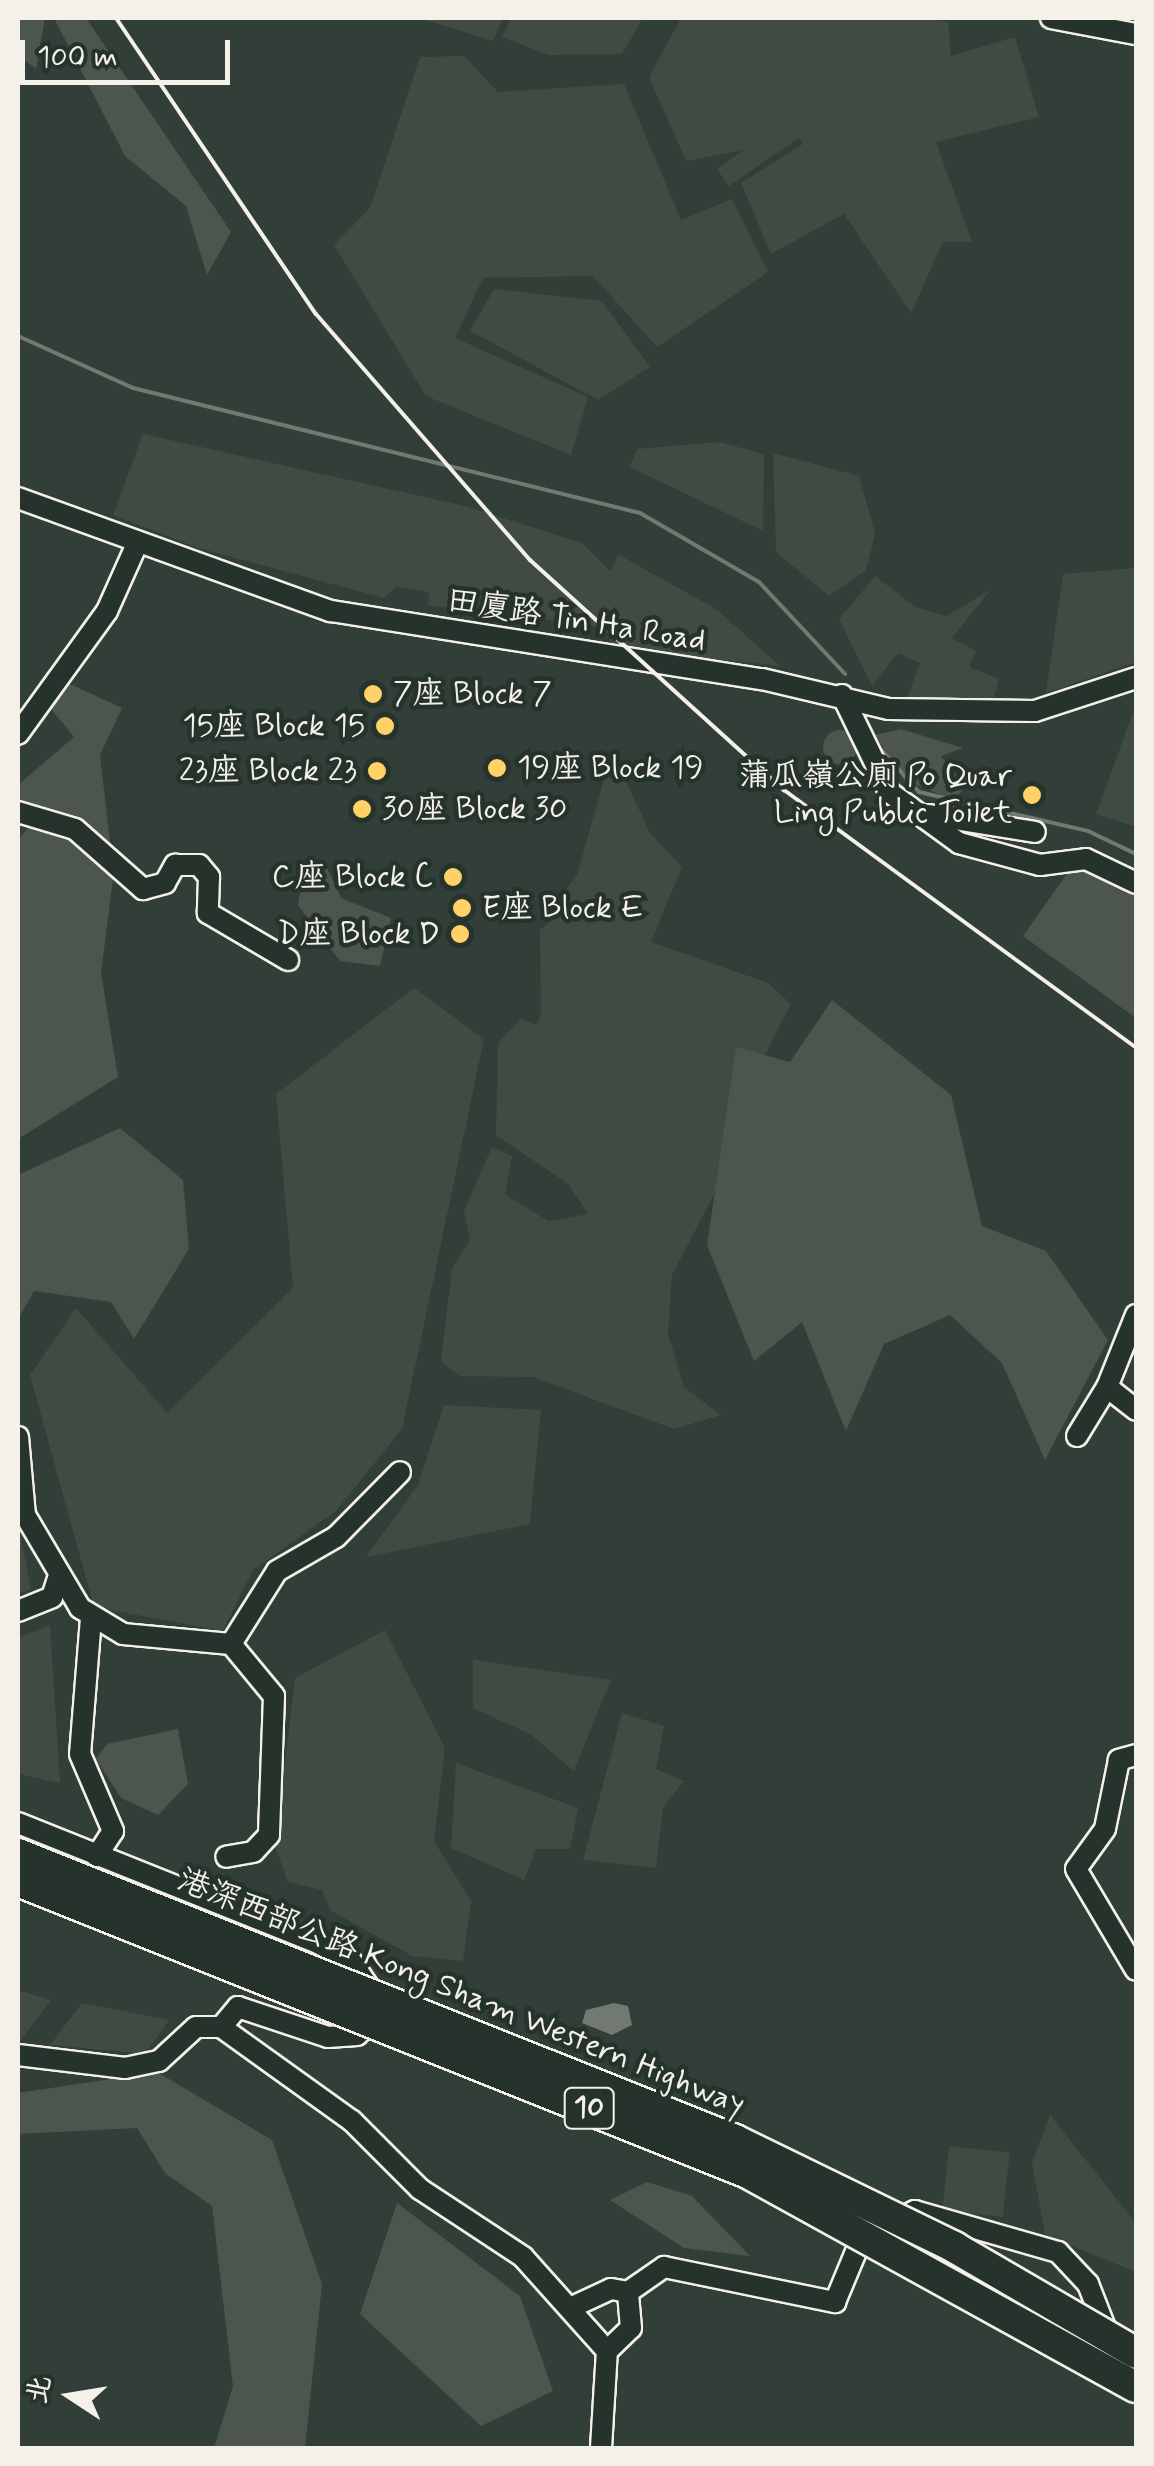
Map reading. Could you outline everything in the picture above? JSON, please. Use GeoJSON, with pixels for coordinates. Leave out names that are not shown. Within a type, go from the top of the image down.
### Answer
{"type":"FeatureCollection","features":[{"type":"Feature","properties":{"kind":"highway","name":"港深西部公路 Kong Sham Western Highway"},"geometry":{"type":"LineString","coordinates":[[18,1854],[735,2140],[954,2246],[1136,2355]]}},
{"type":"Feature","properties":{"kind":"highway","name":"港深西部公路 Kong Sham Western Highway"},"geometry":{"type":"LineString","coordinates":[[18,1880],[748,2173],[1136,2387]]}},
{"type":"Feature","properties":{"kind":"street"},"geometry":{"type":"LineString","coordinates":[[1051,18],[1136,35]]}},
{"type":"Feature","properties":{"kind":"street","name":"田廈路 Tin Ha Road"},"geometry":{"type":"LineString","coordinates":[[18,498],[331,611],[849,697],[889,708],[1036,712],[1136,678]]}},
{"type":"Feature","properties":{"kind":"street"},"geometry":{"type":"LineString","coordinates":[[18,734],[107,611],[137,544]]}},
{"type":"Feature","properties":{"kind":"street"},"geometry":{"type":"LineString","coordinates":[[849,697],[876,775],[970,848],[1040,865],[1086,859],[1136,883]]}},
{"type":"Feature","properties":{"kind":"street"},"geometry":{"type":"LineString","coordinates":[[18,812],[75,829],[142,889],[164,883],[174,865],[199,865],[209,877],[208,913],[288,960]]}},
{"type":"Feature","properties":{"kind":"street"},"geometry":{"type":"LineString","coordinates":[[929,816],[1035,832]]}},
{"type":"Feature","properties":{"kind":"street"},"geometry":{"type":"LineString","coordinates":[[1077,1436],[1106,1387],[1136,1314]]}},
{"type":"Feature","properties":{"kind":"street"},"geometry":{"type":"LineString","coordinates":[[1106,1387],[1136,1410]]}},
{"type":"Feature","properties":{"kind":"street"},"geometry":{"type":"LineString","coordinates":[[18,1437],[24,1514],[59,1575],[91,1618],[123,1634],[232,1644],[274,1696],[277,1717],[269,1835],[253,1852],[226,1857]]}},
{"type":"Feature","properties":{"kind":"street"},"geometry":{"type":"LineString","coordinates":[[232,1644],[277,1571],[336,1537],[400,1472]]}},
{"type":"Feature","properties":{"kind":"street"},"geometry":{"type":"LineString","coordinates":[[18,1611],[52,1597],[59,1575]]}},
{"type":"Feature","properties":{"kind":"street"},"geometry":{"type":"LineString","coordinates":[[91,1618],[80,1754],[112,1831],[97,1856]]}},
{"type":"Feature","properties":{"kind":"street"},"geometry":{"type":"LineString","coordinates":[[1136,1755],[1120,1760],[1105,1829],[1076,1869],[1080,1889],[1136,1970]]}},
{"type":"Feature","properties":{"kind":"street"},"geometry":{"type":"LineString","coordinates":[[18,1823],[318,1943],[352,1962],[373,1994],[370,2022],[357,2035],[328,2037],[238,2007],[220,2027]]}},
{"type":"Feature","properties":{"kind":"street"},"geometry":{"type":"LineString","coordinates":[[18,2055],[125,2068],[158,2061],[196,2027],[220,2027],[352,2121],[420,2189],[522,2257],[607,2352]]}},
{"type":"Feature","properties":{"kind":"street"},"geometry":{"type":"LineString","coordinates":[[570,2308],[611,2289],[628,2292],[664,2267],[835,2302],[862,2237],[916,2212],[1058,2252],[1088,2284],[1120,2354],[1136,2355]]}},
{"type":"Feature","properties":{"kind":"street"},"geometry":{"type":"LineString","coordinates":[[601,2448],[607,2352],[631,2328],[628,2292]]}},
{"type":"Feature","properties":{"kind":"shaded area"},"geometry":{"type":"Polygon","coordinates":[[[18,18],[45,18],[36,69],[18,55],[18,18]]]}},
{"type":"Feature","properties":{"kind":"shaded area"},"geometry":{"type":"Polygon","coordinates":[[[54,18],[86,18],[231,232],[207,275],[186,206],[125,156],[54,18]]]}},
{"type":"Feature","properties":{"kind":"shaded area"},"geometry":{"type":"Polygon","coordinates":[[[419,18],[503,18],[493,41],[419,18]]]}},
{"type":"Feature","properties":{"kind":"shaded area"},"geometry":{"type":"Polygon","coordinates":[[[511,18],[643,18],[622,54],[549,55],[502,37],[511,18]]]}},
{"type":"Feature","properties":{"kind":"shaded area"},"geometry":{"type":"Polygon","coordinates":[[[681,18],[920,18],[948,22],[951,56],[1015,37],[1039,117],[936,142],[972,242],[943,242],[911,313],[844,214],[771,254],[741,183],[803,144],[799,138],[729,186],[717,169],[743,150],[686,161],[649,77],[681,18]]]}},
{"type":"Feature","properties":{"kind":"shaded area"},"geometry":{"type":"Polygon","coordinates":[[[464,56],[498,92],[624,84],[681,220],[732,199],[768,272],[657,347],[593,276],[483,278],[455,338],[588,397],[571,455],[426,396],[334,245],[370,208],[420,57],[464,56]]]}},
{"type":"Feature","properties":{"kind":"shaded area"},"geometry":{"type":"Polygon","coordinates":[[[494,289],[602,301],[650,367],[598,400],[470,331],[494,289]]]}},
{"type":"Feature","properties":{"kind":"shaded area"},"geometry":{"type":"Polygon","coordinates":[[[143,434],[465,506],[582,543],[610,571],[619,555],[716,609],[780,666],[612,648],[608,628],[529,617],[511,598],[492,615],[428,605],[429,592],[396,587],[384,598],[198,548],[113,515],[143,434]]]}},
{"type":"Feature","properties":{"kind":"shaded area"},"geometry":{"type":"Polygon","coordinates":[[[719,442],[764,454],[763,531],[630,467],[637,449],[719,442]]]}},
{"type":"Feature","properties":{"kind":"shaded area"},"geometry":{"type":"Polygon","coordinates":[[[773,453],[859,476],[875,534],[866,570],[829,596],[776,552],[773,453]]]}},
{"type":"Feature","properties":{"kind":"shaded area"},"geometry":{"type":"Polygon","coordinates":[[[1136,568],[1136,662],[1046,693],[1063,574],[1136,568]]]}},
{"type":"Feature","properties":{"kind":"shaded area"},"geometry":{"type":"Polygon","coordinates":[[[875,576],[917,608],[947,616],[991,589],[952,638],[976,651],[969,667],[999,679],[993,700],[906,701],[920,663],[898,653],[872,686],[839,619],[875,576]]]}},
{"type":"Feature","properties":{"kind":"shaded area"},"geometry":{"type":"Polygon","coordinates":[[[70,684],[122,708],[100,755],[111,851],[18,805],[18,785],[74,737],[48,705],[70,684]]]}},
{"type":"Feature","properties":{"kind":"shaded area"},"geometry":{"type":"Polygon","coordinates":[[[1136,704],[1136,827],[1096,814],[1136,704]]]}},
{"type":"Feature","properties":{"kind":"shaded area"},"geometry":{"type":"Polygon","coordinates":[[[901,729],[963,748],[941,756],[965,787],[954,800],[904,780],[875,735],[901,729]]]}},
{"type":"Feature","properties":{"kind":"shaded area"},"geometry":{"type":"Polygon","coordinates":[[[840,730],[852,735],[857,747],[852,759],[840,764],[828,759],[823,747],[828,735],[840,730]]]}},
{"type":"Feature","properties":{"kind":"shaded area"},"geometry":{"type":"Polygon","coordinates":[[[612,751],[650,833],[682,867],[651,942],[768,983],[791,1004],[763,1059],[761,1104],[672,1275],[668,1334],[684,1387],[721,1415],[674,1429],[533,1377],[460,1376],[441,1361],[452,1268],[470,1240],[464,1211],[492,1147],[512,1156],[505,1194],[548,1221],[588,1214],[568,1184],[496,1135],[498,1043],[521,1019],[536,1025],[541,1014],[540,930],[567,908],[560,898],[577,875],[612,751]]]}},
{"type":"Feature","properties":{"kind":"shaded area"},"geometry":{"type":"Polygon","coordinates":[[[30,825],[56,826],[114,871],[101,973],[118,1077],[18,1139],[18,840],[30,825]]]}},
{"type":"Feature","properties":{"kind":"shaded area"},"geometry":{"type":"Polygon","coordinates":[[[1073,865],[1136,894],[1136,1018],[1023,936],[1073,865]]]}},
{"type":"Feature","properties":{"kind":"shaded area"},"geometry":{"type":"Polygon","coordinates":[[[327,868],[341,898],[391,918],[380,966],[340,961],[298,905],[302,882],[327,868]]]}},
{"type":"Feature","properties":{"kind":"shaded area"},"geometry":{"type":"Polygon","coordinates":[[[414,988],[484,1039],[402,1429],[336,1511],[253,1570],[223,1631],[94,1607],[30,1375],[76,1308],[167,1413],[293,1288],[276,1094],[414,988]]]}},
{"type":"Feature","properties":{"kind":"shaded area"},"geometry":{"type":"Polygon","coordinates":[[[832,1000],[951,1095],[982,1226],[1046,1251],[1108,1340],[1045,1460],[1002,1363],[950,1315],[884,1344],[846,1431],[802,1322],[754,1361],[707,1245],[736,1047],[790,1062],[832,1000]]]}},
{"type":"Feature","properties":{"kind":"shaded area"},"geometry":{"type":"Polygon","coordinates":[[[120,1128],[183,1180],[189,1249],[134,1339],[111,1302],[34,1291],[18,1319],[18,1175],[120,1128]]]}},
{"type":"Feature","properties":{"kind":"shaded area"},"geometry":{"type":"Polygon","coordinates":[[[444,1405],[541,1410],[530,1524],[366,1557],[418,1485],[444,1405]]]}},
{"type":"Feature","properties":{"kind":"shaded area"},"geometry":{"type":"Polygon","coordinates":[[[18,1522],[31,1589],[18,1594],[18,1522]]]}},
{"type":"Feature","properties":{"kind":"shaded area"},"geometry":{"type":"Polygon","coordinates":[[[50,1625],[60,1783],[18,1774],[18,1638],[50,1625]]]}},
{"type":"Feature","properties":{"kind":"shaded area"},"geometry":{"type":"Polygon","coordinates":[[[385,1630],[445,1748],[434,1841],[471,1901],[463,1961],[412,1956],[330,1910],[322,1890],[288,1882],[275,1846],[295,1678],[385,1630]]]}},
{"type":"Feature","properties":{"kind":"shaded area"},"geometry":{"type":"Polygon","coordinates":[[[473,1660],[611,1680],[574,1771],[530,1734],[473,1708],[473,1660]]]}},
{"type":"Feature","properties":{"kind":"shaded area"},"geometry":{"type":"Polygon","coordinates":[[[622,1713],[664,1726],[656,1769],[684,1781],[663,1807],[656,1868],[583,1860],[622,1713]]]}},
{"type":"Feature","properties":{"kind":"shaded area"},"geometry":{"type":"Polygon","coordinates":[[[178,1729],[188,1784],[158,1815],[121,1798],[96,1759],[107,1744],[178,1729]]]}},
{"type":"Feature","properties":{"kind":"shaded area"},"geometry":{"type":"Polygon","coordinates":[[[456,1763],[578,1808],[570,1849],[536,1849],[524,1880],[451,1848],[456,1763]]]}},
{"type":"Feature","properties":{"kind":"shaded area"},"geometry":{"type":"Polygon","coordinates":[[[18,1990],[51,2000],[18,2044],[18,1990]]]}},
{"type":"Feature","properties":{"kind":"shaded area"},"geometry":{"type":"Polygon","coordinates":[[[82,2003],[169,2020],[145,2054],[50,2045],[82,2003]]]}},
{"type":"Feature","properties":{"kind":"shaded area"},"geometry":{"type":"Polygon","coordinates":[[[614,2003],[628,2006],[632,2025],[612,2035],[582,2023],[586,2010],[614,2003]]]}},
{"type":"Feature","properties":{"kind":"shaded area"},"geometry":{"type":"Polygon","coordinates":[[[157,2072],[272,2140],[322,2284],[305,2448],[214,2448],[233,2386],[212,2206],[165,2173],[137,2128],[18,2134],[18,2093],[157,2072]]]}},
{"type":"Feature","properties":{"kind":"shaded area"},"geometry":{"type":"Polygon","coordinates":[[[1050,2115],[1136,2223],[1136,2272],[1045,2235],[1032,2163],[1050,2115]]]}},
{"type":"Feature","properties":{"kind":"shaded area"},"geometry":{"type":"Polygon","coordinates":[[[949,2146],[1010,2152],[1003,2217],[942,2211],[949,2146]]]}},
{"type":"Feature","properties":{"kind":"shaded area"},"geometry":{"type":"Polygon","coordinates":[[[647,2182],[692,2196],[750,2256],[684,2248],[610,2200],[647,2182]]]}},
{"type":"Feature","properties":{"kind":"shaded area"},"geometry":{"type":"Polygon","coordinates":[[[397,2203],[520,2296],[553,2391],[481,2426],[360,2314],[397,2203]]]}},
{"type":"Feature","properties":{"kind":"waterway"},"geometry":{"type":"LineString","coordinates":[[18,336],[133,388],[640,513],[759,582],[845,674]]}},
{"type":"Feature","properties":{"kind":"waterway"},"geometry":{"type":"LineString","coordinates":[[877,745],[919,792],[1088,831],[1136,854]]}},
{"type":"Feature","properties":{"kind":"railway"},"geometry":{"type":"LineString","coordinates":[[116,18],[316,314],[530,560],[784,790],[1136,1048]]}},
{"type":"Feature","properties":{"kind":"place","name":"7座 Block 7"},"geometry":{"type":"Point","coordinates":[373,694]}},
{"type":"Feature","properties":{"kind":"place","name":"15座 Block 15"},"geometry":{"type":"Point","coordinates":[385,726]}},
{"type":"Feature","properties":{"kind":"place","name":"19座 Block 19"},"geometry":{"type":"Point","coordinates":[497,768]}},
{"type":"Feature","properties":{"kind":"place","name":"23座 Block 23"},"geometry":{"type":"Point","coordinates":[377,771]}},
{"type":"Feature","properties":{"kind":"place","name":"蒲瓜嶺公廁 Po Quar Ling Public Toilet"},"geometry":{"type":"Point","coordinates":[1032,795]}},
{"type":"Feature","properties":{"kind":"place","name":"30座 Block 30"},"geometry":{"type":"Point","coordinates":[362,809]}},
{"type":"Feature","properties":{"kind":"place","name":"C座 Block C"},"geometry":{"type":"Point","coordinates":[453,877]}},
{"type":"Feature","properties":{"kind":"place","name":"E座 Block E"},"geometry":{"type":"Point","coordinates":[462,908]}},
{"type":"Feature","properties":{"kind":"place","name":"D座 Block D"},"geometry":{"type":"Point","coordinates":[460,934]}}]}
